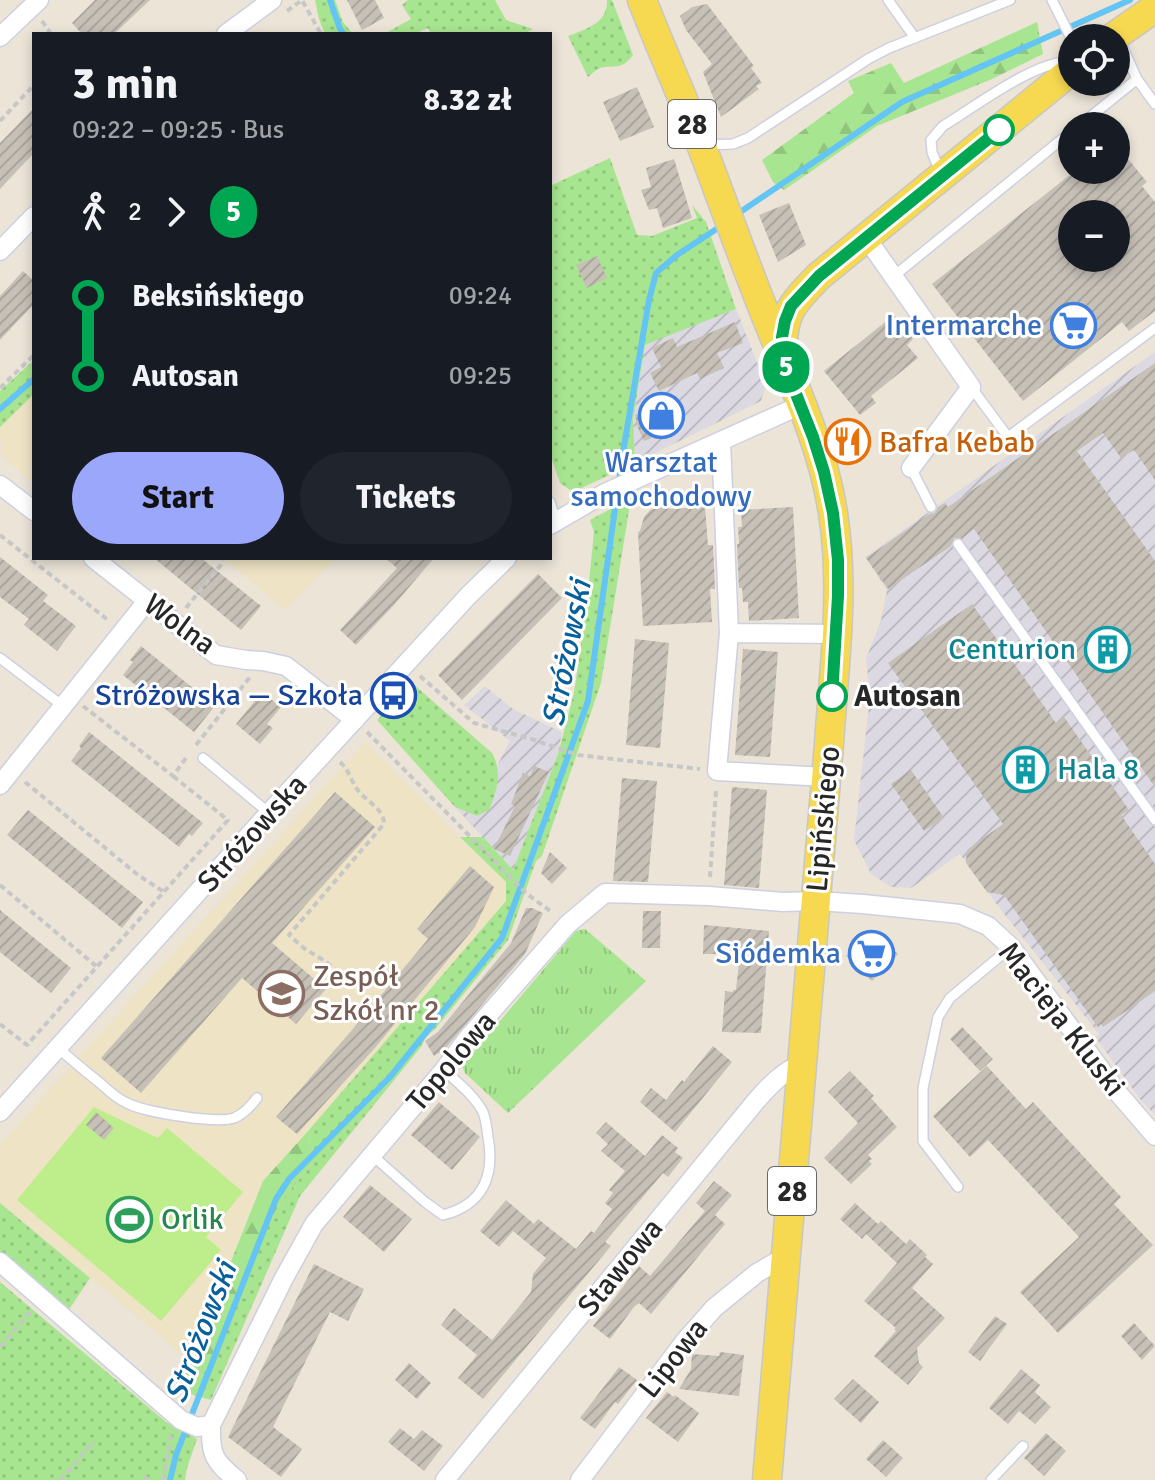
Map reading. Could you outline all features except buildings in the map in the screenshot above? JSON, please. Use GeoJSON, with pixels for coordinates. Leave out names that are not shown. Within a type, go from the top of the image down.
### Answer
{"type":"FeatureCollection","features":[{"type":"Feature","properties":{"kind":"main road","name":"Lipińskiego"},"geometry":{"type":"LineString","coordinates":[[642,0],[801,405],[824,472],[833,513],[838,560],[837,634],[826,777],[767,1480]]}},
{"type":"Feature","properties":{"kind":"main road"},"geometry":{"type":"LineString","coordinates":[[1130,25],[1155,8]]}},
{"type":"Feature","properties":{"kind":"main road","name":"28"},"geometry":{"type":"LineString","coordinates":[[783,361],[782,337],[791,306],[819,276],[1058,81]]}},
{"type":"Feature","properties":{"kind":"main road"},"geometry":{"type":"LineString","coordinates":[[740,252],[772,285],[794,287],[819,276]]}},
{"type":"Feature","properties":{"kind":"street"},"geometry":{"type":"LineString","coordinates":[[229,32],[272,0]]}},
{"type":"Feature","properties":{"kind":"street"},"geometry":{"type":"LineString","coordinates":[[0,37],[39,8]]}},
{"type":"Feature","properties":{"kind":"street"},"geometry":{"type":"LineString","coordinates":[[0,251],[32,218]]}},
{"type":"Feature","properties":{"kind":"street"},"geometry":{"type":"LineString","coordinates":[[865,236],[971,387],[911,468]]}},
{"type":"Feature","properties":{"kind":"street"},"geometry":{"type":"LineString","coordinates":[[553,523],[628,482],[801,405]]}},
{"type":"Feature","properties":{"kind":"street"},"geometry":{"type":"LineString","coordinates":[[721,441],[729,633],[717,771],[826,777]]}},
{"type":"Feature","properties":{"kind":"street"},"geometry":{"type":"LineString","coordinates":[[0,485],[32,509]]}},
{"type":"Feature","properties":{"kind":"street","name":"Wolna"},"geometry":{"type":"LineString","coordinates":[[96,560],[216,655],[286,666],[355,720]]}},
{"type":"Feature","properties":{"kind":"street","name":"Stróżowska"},"geometry":{"type":"LineString","coordinates":[[0,1112],[406,663],[505,560]]}},
{"type":"Feature","properties":{"kind":"street"},"geometry":{"type":"LineString","coordinates":[[6,778],[147,601]]}},
{"type":"Feature","properties":{"kind":"street"},"geometry":{"type":"LineString","coordinates":[[729,633],[837,634]]}},
{"type":"Feature","properties":{"kind":"street","name":"Topolowa"},"geometry":{"type":"LineString","coordinates":[[192,1422],[314,1224],[468,1038],[568,924],[605,893],[816,901]]}},
{"type":"Feature","properties":{"kind":"street","name":"Macieja Kluski"},"geometry":{"type":"LineString","coordinates":[[816,901],[960,914],[988,926],[1011,947],[1118,1093],[1155,1136]]}},
{"type":"Feature","properties":{"kind":"street","name":"Stawowa"},"geometry":{"type":"LineString","coordinates":[[445,1480],[756,1101],[775,1080],[790,1068],[803,1063]]}},
{"type":"Feature","properties":{"kind":"street","name":"Lipowa"},"geometry":{"type":"LineString","coordinates":[[580,1480],[685,1341],[714,1308],[757,1273],[786,1256]]}},
{"type":"Feature","properties":{"kind":"street"},"geometry":{"type":"LineString","coordinates":[[0,1262],[192,1422],[210,1443],[217,1464],[237,1480]]}},
{"type":"Feature","properties":{"kind":"lane"},"geometry":{"type":"LineString","coordinates":[[888,0],[915,38]]}},
{"type":"Feature","properties":{"kind":"lane"},"geometry":{"type":"LineString","coordinates":[[701,144],[733,144],[748,138],[868,59],[1010,0]]}},
{"type":"Feature","properties":{"kind":"lane"},"geometry":{"type":"LineString","coordinates":[[1052,0],[1065,24]]}},
{"type":"Feature","properties":{"kind":"lane"},"geometry":{"type":"LineString","coordinates":[[941,176],[931,140],[943,126],[1040,67],[1058,62]]}},
{"type":"Feature","properties":{"kind":"lane"},"geometry":{"type":"LineString","coordinates":[[1130,66],[1155,104]]}},
{"type":"Feature","properties":{"kind":"lane"},"geometry":{"type":"LineString","coordinates":[[1096,112],[1137,79]]}},
{"type":"Feature","properties":{"kind":"lane"},"geometry":{"type":"LineString","coordinates":[[894,276],[1058,142]]}},
{"type":"Feature","properties":{"kind":"lane"},"geometry":{"type":"LineString","coordinates":[[971,387],[1008,437],[1155,328]]}},
{"type":"Feature","properties":{"kind":"lane"},"geometry":{"type":"LineString","coordinates":[[911,468],[931,507]]}},
{"type":"Feature","properties":{"kind":"lane"},"geometry":{"type":"LineString","coordinates":[[958,544],[1155,820]]}},
{"type":"Feature","properties":{"kind":"lane"},"geometry":{"type":"LineString","coordinates":[[0,658],[66,701]]}},
{"type":"Feature","properties":{"kind":"lane"},"geometry":{"type":"LineString","coordinates":[[203,758],[269,813]]}},
{"type":"Feature","properties":{"kind":"lane"},"geometry":{"type":"LineString","coordinates":[[958,1187],[923,1141],[923,1088],[938,1017],[950,998],[1011,947]]}},
{"type":"Feature","properties":{"kind":"lane"},"geometry":{"type":"LineString","coordinates":[[58,1048],[113,1094],[137,1107],[223,1120],[242,1114],[257,1098]]}},
{"type":"Feature","properties":{"kind":"lane"},"geometry":{"type":"LineString","coordinates":[[372,1155],[443,1215],[457,1212],[479,1196],[488,1176],[490,1146],[484,1115],[474,1099],[444,1070]]}},
{"type":"Feature","properties":{"kind":"lane"},"geometry":{"type":"LineString","coordinates":[[991,1480],[1023,1446]]}},
{"type":"Feature","properties":{"kind":"path"},"geometry":{"type":"LineString","coordinates":[[302,0],[320,32]]}},
{"type":"Feature","properties":{"kind":"path"},"geometry":{"type":"LineString","coordinates":[[39,8],[50,32]]}},
{"type":"Feature","properties":{"kind":"path"},"geometry":{"type":"LineString","coordinates":[[0,121],[32,87]]}},
{"type":"Feature","properties":{"kind":"path"},"geometry":{"type":"LineString","coordinates":[[0,388],[32,357]]}},
{"type":"Feature","properties":{"kind":"path"},"geometry":{"type":"LineString","coordinates":[[0,535],[111,622]]}},
{"type":"Feature","properties":{"kind":"path"},"geometry":{"type":"LineString","coordinates":[[182,613],[224,561]]}},
{"type":"Feature","properties":{"kind":"path"},"geometry":{"type":"LineString","coordinates":[[406,663],[474,723],[578,755],[717,771],[709,896]]}},
{"type":"Feature","properties":{"kind":"path"},"geometry":{"type":"LineString","coordinates":[[173,776],[254,672]]}},
{"type":"Feature","properties":{"kind":"path"},"geometry":{"type":"LineString","coordinates":[[0,1024],[27,1045],[228,820],[173,776],[66,701]]}},
{"type":"Feature","properties":{"kind":"path"},"geometry":{"type":"LineString","coordinates":[[355,720],[527,894],[568,924]]}},
{"type":"Feature","properties":{"kind":"path"},"geometry":{"type":"LineString","coordinates":[[338,761],[348,770],[357,789],[383,815],[384,824],[289,935],[354,986]]}},
{"type":"Feature","properties":{"kind":"path"},"geometry":{"type":"LineString","coordinates":[[6,778],[164,892]]}},
{"type":"Feature","properties":{"kind":"path"},"geometry":{"type":"LineString","coordinates":[[0,885],[96,966]]}},
{"type":"Feature","properties":{"kind":"path"},"geometry":{"type":"LineString","coordinates":[[0,1347],[30,1312]]}},
{"type":"Feature","properties":{"kind":"path"},"geometry":{"type":"LineString","coordinates":[[163,1480],[192,1422]]}},
{"type":"Feature","properties":{"kind":"path"},"geometry":{"type":"LineString","coordinates":[[61,1480],[94,1441]]}},
{"type":"Feature","properties":{"kind":"shaded area"},"geometry":{"type":"Polygon","coordinates":[[[736,309],[766,385],[761,401],[635,463],[633,420],[645,344],[736,309]]]}},
{"type":"Feature","properties":{"kind":"shaded area"},"geometry":{"type":"Polygon","coordinates":[[[1155,352],[1155,1115],[1096,1038],[1099,1034],[960,854],[911,888],[891,887],[871,874],[854,840],[870,696],[866,659],[881,620],[887,590],[865,557],[1155,352]]]}},
{"type":"Feature","properties":{"kind":"shaded area"},"geometry":{"type":"Polygon","coordinates":[[[32,396],[32,482],[1,455],[0,427],[32,396]]]}},
{"type":"Feature","properties":{"kind":"shaded area"},"geometry":{"type":"Polygon","coordinates":[[[224,560],[334,560],[286,610],[224,560]]]}},
{"type":"Feature","properties":{"kind":"shaded area"},"geometry":{"type":"Polygon","coordinates":[[[485,686],[513,709],[562,732],[558,754],[513,870],[455,807],[477,816],[496,791],[498,764],[510,741],[464,705],[485,686]]]}},
{"type":"Feature","properties":{"kind":"shaded area","name":"Zespół Szkół nr 2"},"geometry":{"type":"Polygon","coordinates":[[[365,742],[506,883],[506,901],[349,1086],[263,1181],[190,1361],[0,1203],[0,1144],[365,742]]]}},
{"type":"Feature","properties":{"kind":"green space"},"geometry":{"type":"Polygon","coordinates":[[[315,0],[335,0],[343,22],[351,32],[324,32],[315,0]]]}},
{"type":"Feature","properties":{"kind":"green space"},"geometry":{"type":"Polygon","coordinates":[[[408,0],[495,0],[506,20],[533,29],[528,32],[430,32],[428,28],[419,32],[388,32],[411,19],[402,5],[408,0]]]}},
{"type":"Feature","properties":{"kind":"green space"},"geometry":{"type":"Polygon","coordinates":[[[607,0],[612,0],[633,55],[622,65],[600,68],[588,77],[568,36],[600,20],[607,0]]]}},
{"type":"Feature","properties":{"kind":"green space"},"geometry":{"type":"Polygon","coordinates":[[[1037,22],[1043,54],[992,79],[877,126],[784,190],[773,182],[762,160],[854,93],[848,81],[891,63],[904,83],[1037,22]]]}},
{"type":"Feature","properties":{"kind":"green space"},"geometry":{"type":"Polygon","coordinates":[[[610,158],[637,235],[652,236],[697,218],[692,205],[706,222],[736,309],[645,345],[633,420],[635,463],[573,492],[560,483],[552,460],[552,185],[610,158]]]}},
{"type":"Feature","properties":{"kind":"green space"},"geometry":{"type":"Polygon","coordinates":[[[32,362],[32,396],[0,427],[0,391],[32,362]]]}},
{"type":"Feature","properties":{"kind":"green space"},"geometry":{"type":"Polygon","coordinates":[[[631,498],[601,683],[542,856],[536,861],[508,940],[426,1037],[300,1196],[211,1400],[180,1391],[184,1379],[197,1382],[209,1365],[271,1219],[282,1200],[311,1165],[309,1130],[506,901],[506,882],[460,837],[483,837],[513,870],[558,754],[574,693],[594,532],[590,520],[631,498]]]}},
{"type":"Feature","properties":{"kind":"green space"},"geometry":{"type":"Polygon","coordinates":[[[412,683],[492,753],[498,775],[489,810],[477,816],[455,807],[377,720],[412,683]]]}},
{"type":"Feature","properties":{"kind":"green space"},"geometry":{"type":"Polygon","coordinates":[[[585,929],[646,981],[508,1113],[465,1073],[462,1066],[576,931],[585,929]]]}},
{"type":"Feature","properties":{"kind":"green space","name":"Orlik"},"geometry":{"type":"Polygon","coordinates":[[[94,1107],[158,1138],[167,1128],[243,1192],[206,1237],[221,1250],[161,1321],[17,1200],[94,1107]]]}},
{"type":"Feature","properties":{"kind":"green space"},"geometry":{"type":"Polygon","coordinates":[[[309,1130],[311,1165],[282,1200],[271,1219],[209,1365],[197,1382],[184,1379],[263,1181],[309,1130]]]}},
{"type":"Feature","properties":{"kind":"green space"},"geometry":{"type":"Polygon","coordinates":[[[0,1203],[90,1278],[68,1311],[0,1252],[0,1203]]]}},
{"type":"Feature","properties":{"kind":"green space"},"geometry":{"type":"Polygon","coordinates":[[[0,1282],[166,1422],[197,1439],[185,1480],[0,1480],[0,1282]]]}},
{"type":"Feature","properties":{"kind":"waterway"},"geometry":{"type":"LineString","coordinates":[[330,0],[342,32]]}},
{"type":"Feature","properties":{"kind":"waterway","name":"Stróżowski"},"geometry":{"type":"LineString","coordinates":[[736,215],[902,102],[1130,0]]}},
{"type":"Feature","properties":{"kind":"waterway","name":"Stróżowski"},"geometry":{"type":"LineString","coordinates":[[170,1480],[176,1455],[276,1199],[289,1179],[390,1077],[502,938],[588,701],[623,452],[656,273],[724,224]]}},
{"type":"Feature","properties":{"kind":"waterway"},"geometry":{"type":"LineString","coordinates":[[0,409],[32,381]]}},
{"type":"Feature","properties":{"kind":"bus line","name":"5"},"geometry":{"type":"LineString","coordinates":[[832,696],[838,596],[833,513],[813,437],[783,361],[785,321],[791,306],[819,276],[999,130]]}},
{"type":"Feature","properties":{"kind":"place","name":"Intermarche"},"geometry":{"type":"Point","coordinates":[1073,325]}},
{"type":"Feature","properties":{"kind":"place","name":"Warsztat samochodowy"},"geometry":{"type":"Point","coordinates":[661,416]}},
{"type":"Feature","properties":{"kind":"place","name":"Bafra Kebab"},"geometry":{"type":"Point","coordinates":[848,442]}},
{"type":"Feature","properties":{"kind":"place","name":"Centurion"},"geometry":{"type":"Point","coordinates":[1107,649]}},
{"type":"Feature","properties":{"kind":"place","name":"Stróżowska — Szkoła"},"geometry":{"type":"Point","coordinates":[394,695]}},
{"type":"Feature","properties":{"kind":"place","name":"Autosan"},"geometry":{"type":"Point","coordinates":[832,696]}},
{"type":"Feature","properties":{"kind":"place","name":"Hala 8"},"geometry":{"type":"Point","coordinates":[1026,769]}},
{"type":"Feature","properties":{"kind":"place","name":"Siódemka"},"geometry":{"type":"Point","coordinates":[872,953]}},
{"type":"Feature","properties":{"kind":"place","name":"Zespół Szkół nr 2"},"geometry":{"type":"Point","coordinates":[282,993]}},
{"type":"Feature","properties":{"kind":"place","name":"Orlik"},"geometry":{"type":"Point","coordinates":[130,1219]}}]}
